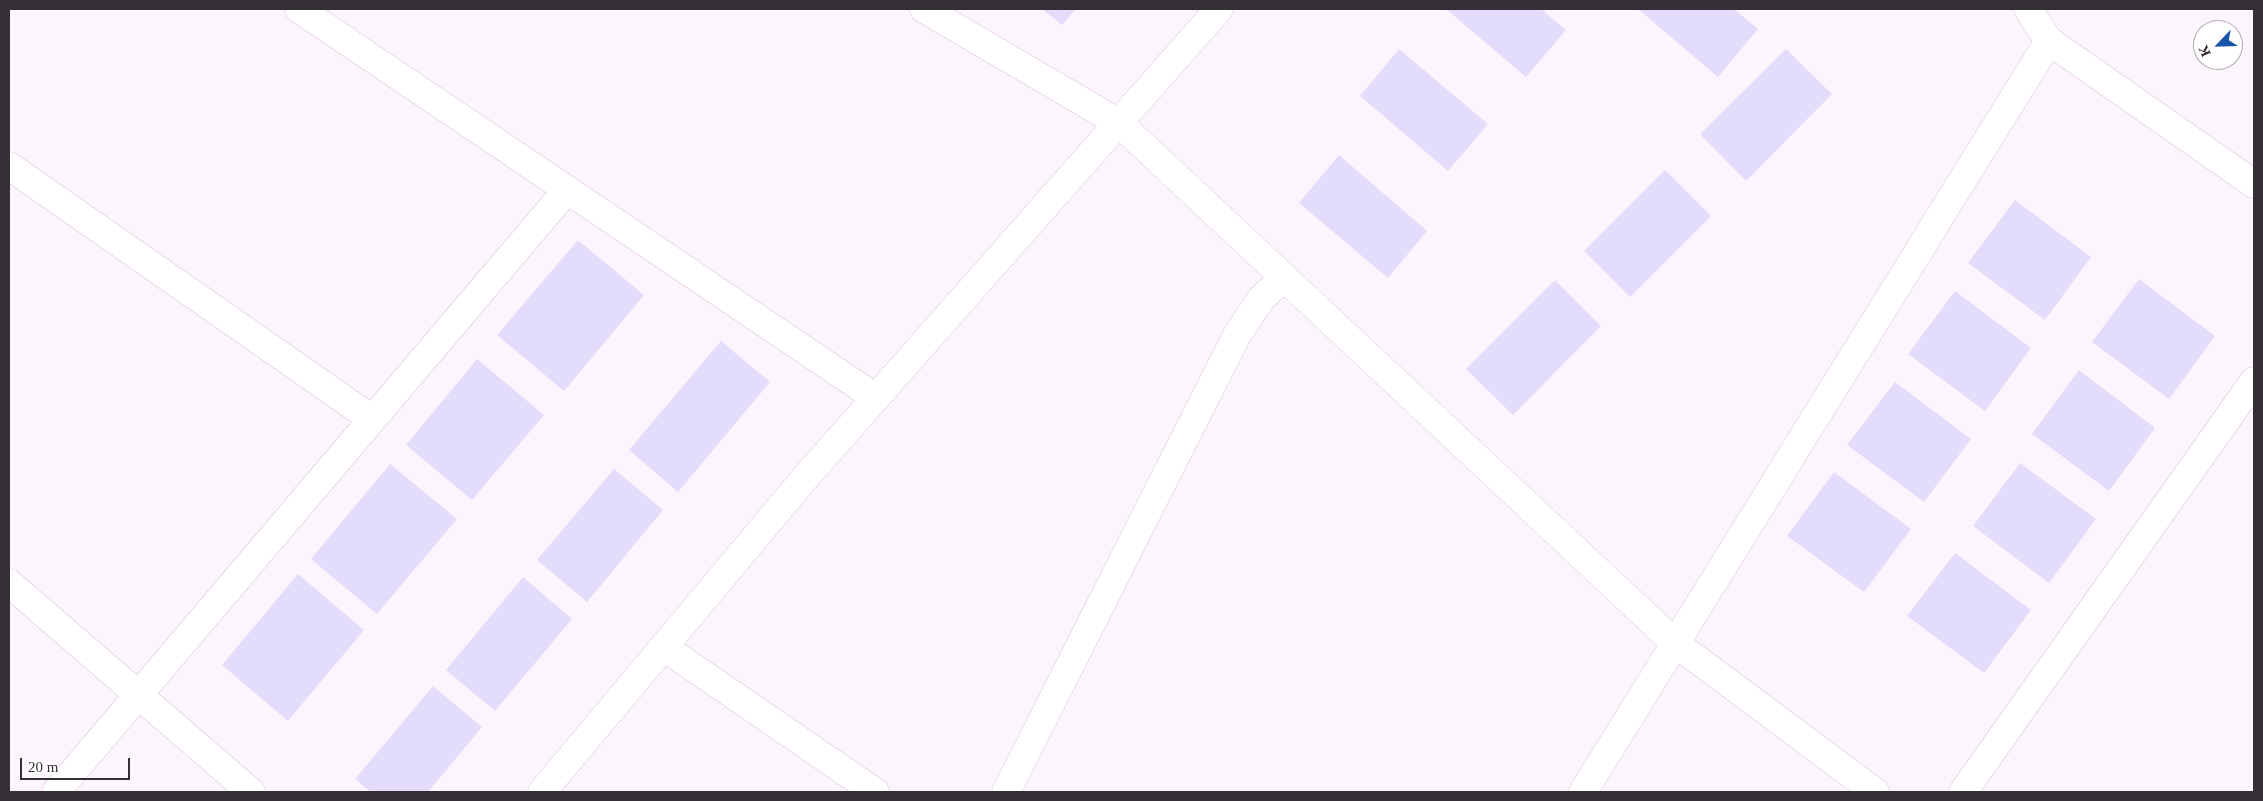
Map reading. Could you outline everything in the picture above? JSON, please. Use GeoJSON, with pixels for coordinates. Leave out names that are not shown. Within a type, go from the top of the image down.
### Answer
{"type":"FeatureCollection","features":[{"type":"Feature","properties":{"kind":"street"},"geometry":{"type":"LineString","coordinates":[[299,9],[876,398]]}},
{"type":"Feature","properties":{"kind":"street"},"geometry":{"type":"LineString","coordinates":[[924,9],[1119,123],[1675,643],[1876,792]]}},
{"type":"Feature","properties":{"kind":"street"},"geometry":{"type":"LineString","coordinates":[[542,792],[805,478],[1219,9]]}},
{"type":"Feature","properties":{"kind":"street"},"geometry":{"type":"LineString","coordinates":[[2028,9],[2049,41],[2254,184]]}},
{"type":"Feature","properties":{"kind":"street"},"geometry":{"type":"LineString","coordinates":[[1584,792],[2049,41]]}},
{"type":"Feature","properties":{"kind":"street"},"geometry":{"type":"LineString","coordinates":[[9,166],[372,419]]}},
{"type":"Feature","properties":{"kind":"street"},"geometry":{"type":"LineString","coordinates":[[56,792],[567,190]]}},
{"type":"Feature","properties":{"kind":"street"},"geometry":{"type":"LineString","coordinates":[[1006,792],[1237,335],[1262,299],[1284,277]]}},
{"type":"Feature","properties":{"kind":"street"},"geometry":{"type":"LineString","coordinates":[[1963,792],[2254,381]]}},
{"type":"Feature","properties":{"kind":"street"},"geometry":{"type":"LineString","coordinates":[[9,583],[251,792]]}},
{"type":"Feature","properties":{"kind":"street"},"geometry":{"type":"LineString","coordinates":[[664,648],[875,792]]}},
{"type":"Feature","properties":{"kind":"building"},"geometry":{"type":"Polygon","coordinates":[[[1042,9],[1076,9],[1062,25],[1042,9]]]}},
{"type":"Feature","properties":{"kind":"building"},"geometry":{"type":"Polygon","coordinates":[[[1446,9],[1541,9],[1566,30],[1526,77],[1446,9]]]}},
{"type":"Feature","properties":{"kind":"building"},"geometry":{"type":"Polygon","coordinates":[[[1638,9],[1734,9],[1758,29],[1718,77],[1638,9]]]}},
{"type":"Feature","properties":{"kind":"building"},"geometry":{"type":"Polygon","coordinates":[[[1399,49],[1488,124],[1448,171],[1360,96],[1399,49]]]}},
{"type":"Feature","properties":{"kind":"building"},"geometry":{"type":"Polygon","coordinates":[[[1786,49],[1832,94],[1746,181],[1700,134],[1786,49]]]}},
{"type":"Feature","properties":{"kind":"building"},"geometry":{"type":"Polygon","coordinates":[[[1339,155],[1427,231],[1388,278],[1299,203],[1339,155]]]}},
{"type":"Feature","properties":{"kind":"building"},"geometry":{"type":"Polygon","coordinates":[[[1665,170],[1711,216],[1630,297],[1584,251],[1665,170]]]}},
{"type":"Feature","properties":{"kind":"building"},"geometry":{"type":"Polygon","coordinates":[[[2015,200],[2091,257],[2045,320],[1968,263],[2015,200]]]}},
{"type":"Feature","properties":{"kind":"building"},"geometry":{"type":"Polygon","coordinates":[[[578,240],[644,295],[564,391],[497,335],[578,240]]]}},
{"type":"Feature","properties":{"kind":"building"},"geometry":{"type":"Polygon","coordinates":[[[2139,279],[2215,336],[2169,399],[2092,342],[2139,279]]]}},
{"type":"Feature","properties":{"kind":"building"},"geometry":{"type":"Polygon","coordinates":[[[1555,280],[1601,326],[1513,415],[1466,369],[1555,280]]]}},
{"type":"Feature","properties":{"kind":"building"},"geometry":{"type":"Polygon","coordinates":[[[1955,291],[2031,348],[1985,411],[1908,354],[1955,291]]]}},
{"type":"Feature","properties":{"kind":"building"},"geometry":{"type":"Polygon","coordinates":[[[721,341],[770,382],[678,492],[629,450],[721,341]]]}},
{"type":"Feature","properties":{"kind":"building"},"geometry":{"type":"Polygon","coordinates":[[[477,359],[544,415],[472,500],[406,445],[477,359]]]}},
{"type":"Feature","properties":{"kind":"building"},"geometry":{"type":"Polygon","coordinates":[[[2079,370],[2155,428],[2109,491],[2032,434],[2079,370]]]}},
{"type":"Feature","properties":{"kind":"building"},"geometry":{"type":"Polygon","coordinates":[[[1895,382],[1971,439],[1924,502],[1847,445],[1895,382]]]}},
{"type":"Feature","properties":{"kind":"building"},"geometry":{"type":"Polygon","coordinates":[[[2020,463],[2096,519],[2049,583],[1973,526],[2020,463]]]}},
{"type":"Feature","properties":{"kind":"building"},"geometry":{"type":"Polygon","coordinates":[[[390,464],[457,519],[377,614],[311,559],[390,464]]]}},
{"type":"Feature","properties":{"kind":"building"},"geometry":{"type":"Polygon","coordinates":[[[614,469],[663,510],[587,602],[537,560],[614,469]]]}},
{"type":"Feature","properties":{"kind":"building"},"geometry":{"type":"Polygon","coordinates":[[[1834,472],[1911,529],[1864,592],[1787,536],[1834,472]]]}},
{"type":"Feature","properties":{"kind":"building"},"geometry":{"type":"Polygon","coordinates":[[[1955,553],[2031,610],[1984,673],[1907,616],[1955,553]]]}},
{"type":"Feature","properties":{"kind":"building"},"geometry":{"type":"Polygon","coordinates":[[[298,574],[364,630],[288,721],[222,665],[298,574]]]}},
{"type":"Feature","properties":{"kind":"building"},"geometry":{"type":"Polygon","coordinates":[[[523,577],[572,619],[495,711],[446,670],[523,577]]]}},
{"type":"Feature","properties":{"kind":"building"},"geometry":{"type":"Polygon","coordinates":[[[433,686],[482,727],[428,792],[371,792],[355,779],[433,686]]]}}]}
